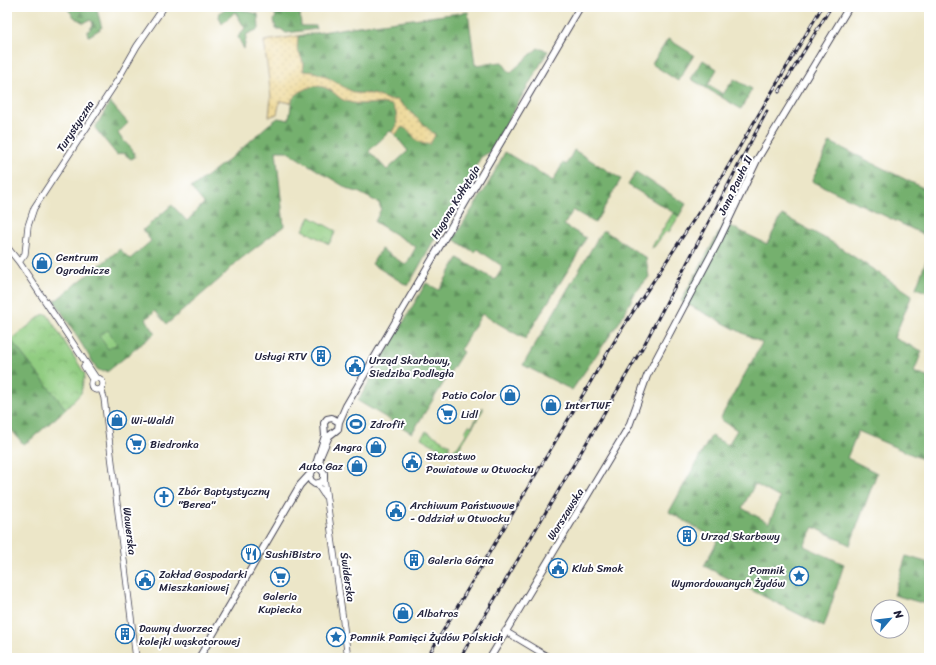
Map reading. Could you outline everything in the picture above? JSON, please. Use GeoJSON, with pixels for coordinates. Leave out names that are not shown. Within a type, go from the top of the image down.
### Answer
{"type":"FeatureCollection","features":[{"type":"Feature","properties":{"kind":"main road","name":"Hugona Kołłątaja"},"geometry":{"type":"LineString","coordinates":[[336,420],[346,406],[580,7]]}},
{"type":"Feature","properties":{"kind":"main road","name":"Jana Pawła II"},"geometry":{"type":"LineString","coordinates":[[647,376],[719,240],[758,158],[849,7]]}},
{"type":"Feature","properties":{"kind":"main road","name":"Warszawska"},"geometry":{"type":"LineString","coordinates":[[490,658],[623,437],[629,426],[647,376]]}},
{"type":"Feature","properties":{"kind":"main road"},"geometry":{"type":"LineString","coordinates":[[296,491],[307,483],[315,483],[322,482],[324,478],[324,473],[321,470],[319,463],[321,450],[326,429],[325,421],[329,418],[336,420],[338,429],[329,436],[321,450],[310,479],[315,483]]}},
{"type":"Feature","properties":{"kind":"main road"},"geometry":{"type":"LineString","coordinates":[[326,429],[333,432]]}},
{"type":"Feature","properties":{"kind":"main road"},"geometry":{"type":"LineString","coordinates":[[199,658],[301,483],[312,472],[321,470]]}},
{"type":"Feature","properties":{"kind":"street","name":"Turystyczna"},"geometry":{"type":"LineString","coordinates":[[19,262],[25,254],[28,226],[34,208],[117,81],[137,46],[164,7]]}},
{"type":"Feature","properties":{"kind":"street"},"geometry":{"type":"LineString","coordinates":[[7,247],[19,262],[94,378],[103,382],[99,390],[91,387],[94,378]]}},
{"type":"Feature","properties":{"kind":"street","name":"Wawerska"},"geometry":{"type":"LineString","coordinates":[[99,390],[104,396],[104,407],[136,658]]}},
{"type":"Feature","properties":{"kind":"street","name":"Świderska"},"geometry":{"type":"LineString","coordinates":[[324,478],[347,657]]}},
{"type":"Feature","properties":{"kind":"street","name":"Świderska"},"geometry":{"type":"LineString","coordinates":[[315,483],[322,488],[328,502]]}},
{"type":"Feature","properties":{"kind":"street"},"geometry":{"type":"LineString","coordinates":[[505,631],[550,658]]}},
{"type":"Feature","properties":{"kind":"green space"},"geometry":{"type":"Polygon","coordinates":[[[63,7],[101,7],[97,10],[102,28],[89,36],[87,33],[93,25],[92,21],[89,20],[84,23],[74,17],[67,8],[63,7]]]}},
{"type":"Feature","properties":{"kind":"green space"},"geometry":{"type":"Polygon","coordinates":[[[229,7],[241,7],[243,10],[258,14],[259,29],[247,34],[244,49],[238,37],[245,28],[235,12],[222,24],[219,17],[220,12],[229,7]]]}},
{"type":"Feature","properties":{"kind":"green space"},"geometry":{"type":"Polygon","coordinates":[[[286,7],[303,7],[300,13],[301,26],[316,26],[317,29],[286,33],[281,29],[276,29],[274,20],[276,16],[272,10],[286,7]]]}},
{"type":"Feature","properties":{"kind":"green space"},"geometry":{"type":"Polygon","coordinates":[[[468,12],[475,65],[502,62],[510,73],[538,48],[548,51],[490,152],[481,157],[408,286],[372,264],[381,249],[406,265],[416,247],[375,222],[381,209],[379,203],[358,192],[350,190],[286,151],[276,151],[284,226],[238,261],[221,278],[167,324],[155,311],[146,319],[155,333],[107,372],[106,370],[103,372],[97,369],[55,301],[120,249],[130,259],[151,241],[143,230],[172,205],[187,221],[204,203],[191,188],[237,153],[278,118],[289,120],[292,99],[300,92],[313,86],[318,86],[328,89],[344,100],[352,103],[392,105],[396,112],[397,124],[392,132],[390,131],[369,151],[387,170],[408,151],[395,135],[402,127],[410,130],[413,135],[409,112],[397,100],[390,100],[373,94],[354,93],[314,72],[303,71],[304,64],[297,49],[298,36],[358,26],[468,12]]]}},
{"type":"Feature","properties":{"kind":"green space"},"geometry":{"type":"Polygon","coordinates":[[[668,39],[694,55],[678,81],[652,64],[668,39]]]}},
{"type":"Feature","properties":{"kind":"green space"},"geometry":{"type":"Polygon","coordinates":[[[703,60],[717,69],[708,85],[723,94],[734,79],[752,89],[741,109],[691,79],[703,60]]]}},
{"type":"Feature","properties":{"kind":"green space"},"geometry":{"type":"Polygon","coordinates":[[[110,102],[128,123],[118,133],[134,153],[135,157],[131,159],[123,153],[117,155],[95,128],[110,102]]]}},
{"type":"Feature","properties":{"kind":"green space"},"geometry":{"type":"Polygon","coordinates":[[[830,142],[929,191],[929,237],[812,181],[830,142]]]}},
{"type":"Feature","properties":{"kind":"green space"},"geometry":{"type":"Polygon","coordinates":[[[574,150],[621,179],[595,223],[573,210],[564,225],[586,238],[575,259],[525,339],[482,314],[460,350],[463,352],[412,433],[358,401],[426,283],[439,290],[458,258],[495,280],[502,269],[500,268],[502,266],[477,249],[474,252],[453,239],[486,188],[505,152],[553,181],[563,163],[566,165],[574,150]]]}},
{"type":"Feature","properties":{"kind":"green space"},"geometry":{"type":"Polygon","coordinates":[[[636,172],[686,204],[679,216],[628,185],[636,172]]]}},
{"type":"Feature","properties":{"kind":"green space"},"geometry":{"type":"Polygon","coordinates":[[[673,213],[679,216],[669,232],[666,231],[654,247],[651,248],[673,213]]]}},
{"type":"Feature","properties":{"kind":"green space"},"geometry":{"type":"Polygon","coordinates":[[[782,215],[830,241],[912,295],[894,338],[922,351],[914,372],[929,378],[929,462],[858,431],[847,458],[877,473],[850,545],[814,527],[804,546],[844,564],[824,627],[704,566],[718,540],[669,512],[711,436],[728,445],[737,430],[720,419],[762,343],[681,301],[724,223],[767,244],[782,215]],[[755,484],[742,508],[769,523],[780,498],[755,484]]]}},
{"type":"Feature","properties":{"kind":"green space"},"geometry":{"type":"Polygon","coordinates":[[[310,217],[336,231],[329,244],[303,230],[310,217]]]}},
{"type":"Feature","properties":{"kind":"green space"},"geometry":{"type":"Polygon","coordinates":[[[602,231],[605,231],[646,258],[649,277],[635,293],[620,321],[572,390],[523,365],[602,231]]]}},
{"type":"Feature","properties":{"kind":"green space"},"geometry":{"type":"Polygon","coordinates":[[[929,253],[929,293],[916,288],[929,253]]]}},
{"type":"Feature","properties":{"kind":"green space"},"geometry":{"type":"Polygon","coordinates":[[[47,314],[85,374],[81,393],[66,409],[11,340],[42,315],[47,314]]]}},
{"type":"Feature","properties":{"kind":"green space"},"geometry":{"type":"Polygon","coordinates":[[[108,330],[117,344],[108,349],[99,335],[108,330]]]}},
{"type":"Feature","properties":{"kind":"green space"},"geometry":{"type":"Polygon","coordinates":[[[11,340],[66,409],[29,441],[23,444],[7,424],[7,343],[11,340]]]}},
{"type":"Feature","properties":{"kind":"green space"},"geometry":{"type":"Polygon","coordinates":[[[483,407],[483,410],[453,456],[421,438],[426,431],[450,445],[448,448],[453,451],[456,447],[457,448],[466,434],[465,432],[469,425],[472,426],[483,407]]]}},
{"type":"Feature","properties":{"kind":"green space"},"geometry":{"type":"Polygon","coordinates":[[[906,556],[929,563],[929,605],[894,595],[906,556]]]}},
{"type":"Feature","properties":{"kind":"sand"},"geometry":{"type":"Polygon","coordinates":[[[298,36],[297,49],[304,64],[303,71],[314,72],[325,76],[354,93],[373,94],[389,100],[397,100],[435,135],[430,144],[420,143],[407,129],[402,127],[395,135],[392,132],[397,124],[396,112],[392,105],[352,103],[344,100],[330,90],[318,86],[313,86],[300,92],[292,99],[292,103],[280,101],[277,114],[269,117],[271,97],[264,41],[298,36]]]}},
{"type":"Feature","properties":{"kind":"railway"},"geometry":{"type":"LineString","coordinates":[[427,658],[623,327],[720,180],[822,7]]}},
{"type":"Feature","properties":{"kind":"railway"},"geometry":{"type":"LineString","coordinates":[[779,92],[831,7]]}},
{"type":"Feature","properties":{"kind":"railway"},"geometry":{"type":"LineString","coordinates":[[460,658],[644,345],[767,111]]}},
{"type":"Feature","properties":{"kind":"place","name":"Centrum Ogrodnicze"},"geometry":{"type":"Point","coordinates":[42,263]}},
{"type":"Feature","properties":{"kind":"place","name":"Usługi RTV"},"geometry":{"type":"Point","coordinates":[321,356]}},
{"type":"Feature","properties":{"kind":"place","name":"Urząd Skarbowy, Siedziba Podległa"},"geometry":{"type":"Point","coordinates":[355,366]}},
{"type":"Feature","properties":{"kind":"place","name":"Patio Color"},"geometry":{"type":"Point","coordinates":[510,395]}},
{"type":"Feature","properties":{"kind":"place","name":"InterTWF"},"geometry":{"type":"Point","coordinates":[551,405]}},
{"type":"Feature","properties":{"kind":"place","name":"Lidl"},"geometry":{"type":"Point","coordinates":[447,414]}},
{"type":"Feature","properties":{"kind":"place","name":"Wi-Waldi"},"geometry":{"type":"Point","coordinates":[117,420]}},
{"type":"Feature","properties":{"kind":"place","name":"Zdrofit"},"geometry":{"type":"Point","coordinates":[356,424]}},
{"type":"Feature","properties":{"kind":"place","name":"Biedronka"},"geometry":{"type":"Point","coordinates":[136,444]}},
{"type":"Feature","properties":{"kind":"place","name":"Angra"},"geometry":{"type":"Point","coordinates":[376,447]}},
{"type":"Feature","properties":{"kind":"place","name":"Starostwo Powiatowe w Otwocku"},"geometry":{"type":"Point","coordinates":[412,462]}},
{"type":"Feature","properties":{"kind":"place","name":"Auto Gaz"},"geometry":{"type":"Point","coordinates":[357,466]}},
{"type":"Feature","properties":{"kind":"place","name":"Zbór Baptystyczny \"Berea\""},"geometry":{"type":"Point","coordinates":[164,497]}},
{"type":"Feature","properties":{"kind":"place","name":"Archiwum Państwowe - Oddział w Otwocku"},"geometry":{"type":"Point","coordinates":[396,511]}},
{"type":"Feature","properties":{"kind":"place","name":"Urząd Skarbowy"},"geometry":{"type":"Point","coordinates":[687,536]}},
{"type":"Feature","properties":{"kind":"place","name":"SushiBistro"},"geometry":{"type":"Point","coordinates":[251,554]}},
{"type":"Feature","properties":{"kind":"place","name":"Galeria Górna"},"geometry":{"type":"Point","coordinates":[414,560]}},
{"type":"Feature","properties":{"kind":"place","name":"Klub Smok"},"geometry":{"type":"Point","coordinates":[558,568]}},
{"type":"Feature","properties":{"kind":"place","name":"Pomnik Wymordowanych Żydów"},"geometry":{"type":"Point","coordinates":[799,576]}},
{"type":"Feature","properties":{"kind":"place","name":"Galeria Kupiecka"},"geometry":{"type":"Point","coordinates":[280,577]}},
{"type":"Feature","properties":{"kind":"place","name":"Zakład Gospodarki Mieszkaniowej"},"geometry":{"type":"Point","coordinates":[145,580]}},
{"type":"Feature","properties":{"kind":"place","name":"Albatros"},"geometry":{"type":"Point","coordinates":[403,613]}},
{"type":"Feature","properties":{"kind":"place","name":"Dawny dworzec kolejki wąskotorowej"},"geometry":{"type":"Point","coordinates":[125,634]}},
{"type":"Feature","properties":{"kind":"place","name":"Pomnik Pamięci Żydów Polskich"},"geometry":{"type":"Point","coordinates":[336,637]}}]}
